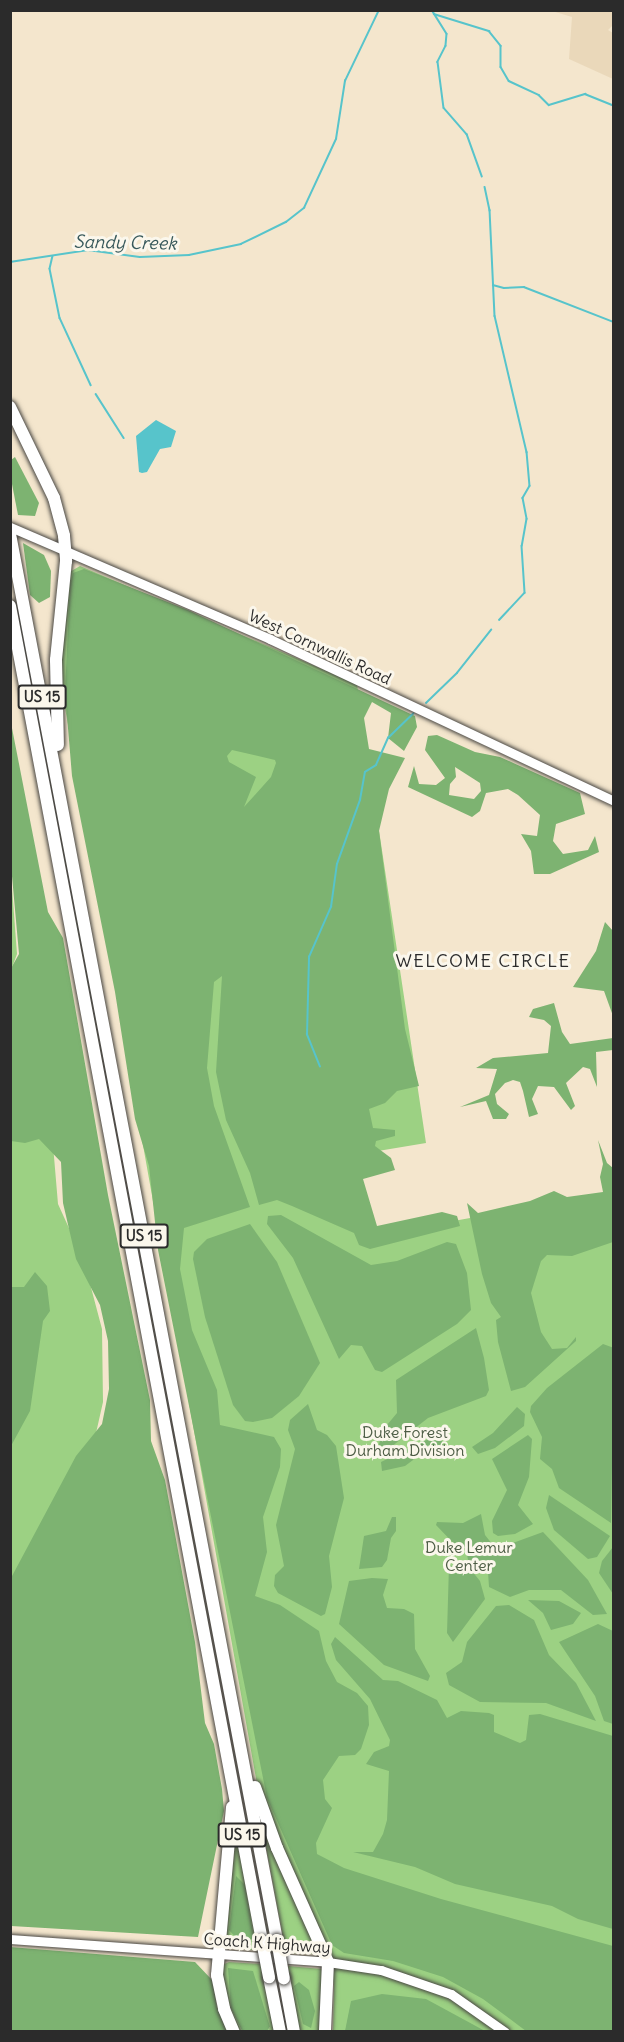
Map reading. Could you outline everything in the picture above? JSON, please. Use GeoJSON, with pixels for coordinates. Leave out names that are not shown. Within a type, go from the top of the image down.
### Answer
{"type":"FeatureCollection","features":[{"type":"Feature","properties":{"kind":"highway"},"geometry":{"type":"LineString","coordinates":[[10,407],[54,498],[66,550],[55,695],[70,843]]}},
{"type":"Feature","properties":{"kind":"highway","name":"US 15"},"geometry":{"type":"LineString","coordinates":[[10,534],[294,2031]]}},
{"type":"Feature","properties":{"kind":"highway","name":"US 15"},"geometry":{"type":"LineString","coordinates":[[10,606],[280,2031]]}},
{"type":"Feature","properties":{"kind":"highway"},"geometry":{"type":"LineString","coordinates":[[10,658],[28,700]]}},
{"type":"Feature","properties":{"kind":"highway"},"geometry":{"type":"LineString","coordinates":[[222,1729],[232,1814],[218,1954],[220,1992],[234,2031]]}},
{"type":"Feature","properties":{"kind":"highway"},"geometry":{"type":"LineString","coordinates":[[242,1756],[273,1838],[328,1962],[326,2031]]}},
{"type":"Feature","properties":{"kind":"street","name":"West Cornwallis Road"},"geometry":{"type":"LineString","coordinates":[[10,526],[270,639],[614,801]]}},
{"type":"Feature","properties":{"kind":"street","name":"Coach K Highway"},"geometry":{"type":"LineString","coordinates":[[10,1939],[328,1962],[393,1973],[420,1981],[463,2001],[505,2031]]}},
{"type":"Feature","properties":{"kind":"shaded area"},"geometry":{"type":"Polygon","coordinates":[[[552,11],[613,11],[613,25],[608,30],[613,33],[613,79],[569,59],[572,17],[552,11]]]}},
{"type":"Feature","properties":{"kind":"green space"},"geometry":{"type":"Polygon","coordinates":[[[15,457],[39,503],[35,516],[18,515],[11,479],[11,460],[15,457]]]}},
{"type":"Feature","properties":{"kind":"green space"},"geometry":{"type":"Polygon","coordinates":[[[23,543],[44,555],[51,571],[50,597],[39,603],[30,595],[23,543]]]}},
{"type":"Feature","properties":{"kind":"green space","name":"Duke Forest Durham Division"},"geometry":{"type":"Polygon","coordinates":[[[80,566],[357,684],[426,1143],[354,1155],[371,1236],[613,1192],[613,2031],[333,2031],[334,1985],[325,1949],[257,1784],[60,680],[68,573],[80,566]]]}},
{"type":"Feature","properties":{"kind":"green space"},"geometry":{"type":"Polygon","coordinates":[[[84,569],[188,610],[415,716],[417,727],[404,751],[388,738],[391,713],[372,702],[364,718],[369,749],[405,758],[389,789],[379,831],[405,1029],[419,1086],[397,1091],[385,1103],[369,1109],[373,1128],[395,1130],[395,1136],[376,1141],[375,1146],[391,1158],[395,1170],[363,1179],[377,1226],[442,1212],[457,1216],[460,1226],[370,1249],[359,1245],[354,1233],[277,1200],[259,1205],[250,1173],[226,1120],[216,1072],[222,976],[214,982],[207,1068],[214,1106],[250,1207],[184,1228],[180,1269],[192,1330],[217,1390],[220,1425],[274,1437],[281,1449],[280,1467],[263,1517],[267,1552],[255,1596],[280,1605],[319,1631],[326,1661],[337,1682],[357,1693],[368,1706],[369,1725],[361,1749],[355,1755],[339,1756],[323,1780],[325,1799],[332,1808],[316,1843],[317,1854],[344,1868],[441,1899],[613,1946],[613,2031],[526,2031],[483,1999],[443,1977],[393,1961],[344,1953],[332,1945],[267,1798],[158,1250],[149,1166],[135,1119],[115,992],[72,776],[65,692],[70,585],[73,573],[84,569]],[[232,750],[227,756],[229,762],[256,777],[244,807],[271,777],[275,760],[232,750]]]}},
{"type":"Feature","properties":{"kind":"green space"},"geometry":{"type":"Polygon","coordinates":[[[11,723],[48,912],[63,938],[108,1195],[150,1400],[151,1441],[165,1480],[195,1642],[205,1723],[214,1744],[222,1789],[224,1811],[198,1937],[11,1926],[11,1578],[76,1456],[102,1424],[109,1389],[108,1341],[100,1305],[76,1259],[63,1203],[61,1162],[39,1139],[25,1143],[11,1141],[10,970],[19,954],[10,854],[11,723]]]}},
{"type":"Feature","properties":{"kind":"green space"},"geometry":{"type":"Polygon","coordinates":[[[437,735],[475,752],[500,757],[580,793],[585,814],[556,824],[553,841],[563,854],[588,850],[595,836],[599,852],[550,874],[534,874],[531,851],[521,834],[537,836],[540,815],[518,795],[508,789],[486,793],[480,811],[472,817],[408,787],[414,766],[419,784],[436,785],[445,778],[425,750],[428,736],[437,735]],[[455,767],[456,777],[450,784],[449,795],[474,799],[481,791],[480,783],[455,767]]]}},
{"type":"Feature","properties":{"kind":"green space"},"geometry":{"type":"Polygon","coordinates":[[[10,861],[17,954],[11,970],[10,970],[10,861]]]}},
{"type":"Feature","properties":{"kind":"green space"},"geometry":{"type":"Polygon","coordinates":[[[605,922],[613,931],[613,1016],[604,991],[573,987],[596,951],[605,922]]]}},
{"type":"Feature","properties":{"kind":"green space"},"geometry":{"type":"Polygon","coordinates":[[[554,1003],[562,1032],[570,1044],[613,1038],[613,1050],[596,1052],[597,1087],[590,1069],[583,1067],[566,1083],[575,1106],[571,1110],[554,1087],[538,1086],[532,1099],[538,1114],[529,1117],[520,1082],[513,1080],[505,1083],[495,1094],[497,1104],[509,1114],[506,1119],[493,1119],[486,1101],[460,1107],[489,1095],[497,1069],[476,1068],[493,1058],[548,1053],[551,1026],[544,1020],[529,1017],[533,1009],[554,1003]]]}},
{"type":"Feature","properties":{"kind":"green space"},"geometry":{"type":"Polygon","coordinates":[[[11,1130],[47,1135],[53,1145],[58,1204],[84,1261],[102,1329],[103,1402],[94,1442],[11,1594],[11,1130]]]}},
{"type":"Feature","properties":{"kind":"green space"},"geometry":{"type":"Polygon","coordinates":[[[598,1140],[607,1163],[613,1168],[613,1242],[572,1256],[547,1255],[541,1261],[531,1293],[541,1332],[552,1349],[567,1348],[576,1337],[576,1341],[525,1387],[511,1391],[498,1342],[496,1320],[501,1317],[491,1303],[482,1274],[467,1203],[478,1213],[530,1201],[554,1191],[567,1197],[603,1192],[600,1177],[603,1164],[598,1140]]]}},
{"type":"Feature","properties":{"kind":"green space"},"geometry":{"type":"Polygon","coordinates":[[[281,1215],[371,1265],[397,1261],[447,1242],[456,1244],[467,1273],[471,1310],[457,1324],[382,1372],[375,1370],[362,1346],[351,1345],[339,1359],[293,1258],[267,1224],[268,1216],[281,1215]]]}},
{"type":"Feature","properties":{"kind":"green space"},"geometry":{"type":"Polygon","coordinates":[[[250,1224],[277,1262],[320,1363],[299,1396],[272,1418],[253,1422],[245,1421],[233,1405],[205,1317],[193,1259],[194,1252],[207,1239],[250,1224]]]}},
{"type":"Feature","properties":{"kind":"green space"},"geometry":{"type":"Polygon","coordinates":[[[35,1272],[47,1286],[50,1311],[43,1321],[30,1411],[11,1446],[11,1287],[24,1287],[35,1272]]]}},
{"type":"Feature","properties":{"kind":"green space"},"geometry":{"type":"Polygon","coordinates":[[[476,1328],[489,1390],[486,1396],[428,1418],[391,1447],[378,1449],[382,1431],[397,1413],[396,1380],[476,1328]]]}},
{"type":"Feature","properties":{"kind":"green space"},"geometry":{"type":"Polygon","coordinates":[[[603,1344],[614,1348],[611,1523],[559,1488],[552,1469],[540,1459],[542,1437],[530,1412],[531,1406],[547,1388],[603,1344]]]}},
{"type":"Feature","properties":{"kind":"green space"},"geometry":{"type":"Polygon","coordinates":[[[308,1404],[317,1430],[327,1435],[336,1446],[344,1498],[329,1556],[332,1587],[325,1614],[321,1616],[278,1593],[274,1586],[275,1575],[284,1566],[276,1525],[295,1449],[288,1430],[290,1420],[308,1404]]]}},
{"type":"Feature","properties":{"kind":"green space"},"geometry":{"type":"Polygon","coordinates":[[[517,1407],[525,1414],[524,1426],[495,1448],[478,1454],[472,1447],[493,1433],[517,1407]]]}},
{"type":"Feature","properties":{"kind":"green space"},"geometry":{"type":"Polygon","coordinates":[[[439,1434],[444,1446],[421,1454],[405,1466],[382,1471],[381,1462],[439,1434]]]}},
{"type":"Feature","properties":{"kind":"green space"},"geometry":{"type":"Polygon","coordinates":[[[528,1435],[532,1439],[529,1477],[518,1505],[533,1524],[515,1534],[498,1536],[493,1533],[492,1521],[507,1490],[492,1459],[528,1435]]]}},
{"type":"Feature","properties":{"kind":"green space"},"geometry":{"type":"Polygon","coordinates":[[[549,1495],[610,1536],[597,1557],[588,1559],[554,1530],[546,1508],[549,1495]]]}},
{"type":"Feature","properties":{"kind":"green space","name":"Duke Lemur Center"},"geometry":{"type":"Polygon","coordinates":[[[481,1514],[485,1535],[496,1549],[543,1532],[588,1580],[607,1614],[593,1615],[561,1590],[529,1590],[510,1597],[489,1587],[488,1572],[468,1560],[466,1549],[459,1549],[436,1525],[437,1522],[463,1523],[481,1514]]]}},
{"type":"Feature","properties":{"kind":"green space"},"geometry":{"type":"Polygon","coordinates":[[[392,1517],[396,1517],[396,1531],[391,1538],[387,1560],[382,1567],[359,1569],[364,1536],[386,1531],[392,1517]]]}},
{"type":"Feature","properties":{"kind":"green space"},"geometry":{"type":"Polygon","coordinates":[[[613,1547],[613,1594],[599,1573],[602,1561],[613,1547]]]}},
{"type":"Feature","properties":{"kind":"green space"},"geometry":{"type":"Polygon","coordinates":[[[449,1565],[458,1568],[467,1565],[480,1581],[485,1599],[453,1642],[447,1633],[449,1565]]]}},
{"type":"Feature","properties":{"kind":"green space"},"geometry":{"type":"Polygon","coordinates":[[[372,1578],[388,1579],[383,1595],[387,1608],[404,1609],[414,1614],[415,1649],[430,1676],[428,1681],[384,1665],[339,1624],[349,1581],[372,1578]]]}},
{"type":"Feature","properties":{"kind":"green space"},"geometry":{"type":"Polygon","coordinates":[[[528,1600],[559,1601],[581,1613],[573,1624],[551,1630],[543,1613],[528,1600]]]}},
{"type":"Feature","properties":{"kind":"green space"},"geometry":{"type":"Polygon","coordinates":[[[509,1605],[534,1620],[549,1655],[576,1683],[596,1721],[546,1703],[480,1702],[449,1685],[446,1673],[462,1662],[467,1642],[496,1606],[509,1605]]]}},
{"type":"Feature","properties":{"kind":"green space"},"geometry":{"type":"Polygon","coordinates":[[[598,1624],[613,1631],[613,1724],[604,1721],[595,1696],[559,1642],[598,1624]]]}},
{"type":"Feature","properties":{"kind":"green space"},"geometry":{"type":"Polygon","coordinates":[[[335,1637],[383,1680],[398,1681],[437,1700],[447,1718],[461,1711],[489,1713],[494,1715],[494,1732],[520,1743],[526,1740],[529,1715],[540,1714],[613,1736],[613,1929],[578,1919],[552,1906],[455,1884],[415,1867],[353,1852],[373,1852],[383,1834],[387,1820],[389,1771],[366,1764],[374,1752],[389,1746],[390,1740],[370,1699],[336,1660],[331,1644],[335,1637]]]}},
{"type":"Feature","properties":{"kind":"green space"},"geometry":{"type":"Polygon","coordinates":[[[260,1815],[318,1948],[315,1954],[286,1953],[260,1815]]]}},
{"type":"Feature","properties":{"kind":"green space"},"geometry":{"type":"Polygon","coordinates":[[[236,1832],[260,1951],[225,1947],[236,1832]]]}},
{"type":"Feature","properties":{"kind":"green space"},"geometry":{"type":"Polygon","coordinates":[[[236,1876],[245,1885],[254,1939],[239,1941],[229,1930],[236,1876]]]}},
{"type":"Feature","properties":{"kind":"green space"},"geometry":{"type":"Polygon","coordinates":[[[10,1947],[195,1962],[213,1981],[217,2007],[228,2031],[11,2031],[10,1947]]]}},
{"type":"Feature","properties":{"kind":"green space"},"geometry":{"type":"Polygon","coordinates":[[[229,1962],[262,1964],[274,2031],[267,2031],[270,2027],[231,2009],[242,2031],[236,2031],[224,1999],[222,1965],[229,1962]]]}},
{"type":"Feature","properties":{"kind":"green space"},"geometry":{"type":"Polygon","coordinates":[[[288,1966],[322,1969],[321,2031],[299,2031],[288,1966]]]}},
{"type":"Feature","properties":{"kind":"green space"},"geometry":{"type":"Polygon","coordinates":[[[228,1968],[253,1971],[270,2027],[267,2031],[242,2031],[231,2009],[228,1968]]]}},
{"type":"Feature","properties":{"kind":"green space"},"geometry":{"type":"Polygon","coordinates":[[[299,1982],[309,1990],[315,2011],[311,2028],[303,2024],[294,1986],[299,1982]]]}},
{"type":"Feature","properties":{"kind":"green space"},"geometry":{"type":"Polygon","coordinates":[[[382,1994],[426,1999],[485,2031],[345,2031],[351,2001],[382,1994]]]}},
{"type":"Feature","properties":{"kind":"water"},"geometry":{"type":"Polygon","coordinates":[[[156,420],[176,431],[171,447],[160,449],[147,472],[142,473],[139,472],[136,436],[156,420]]]}},
{"type":"Feature","properties":{"kind":"waterway","name":"Sandy Creek"},"geometry":{"type":"LineString","coordinates":[[10,262],[88,250],[140,257],[189,255],[241,244],[286,222],[304,208],[336,139],[345,81],[379,10]]}},
{"type":"Feature","properties":{"kind":"waterway"},"geometry":{"type":"LineString","coordinates":[[432,10],[447,34],[446,46],[438,62],[444,108],[467,134],[482,176]]}},
{"type":"Feature","properties":{"kind":"waterway"},"geometry":{"type":"LineString","coordinates":[[434,14],[489,31],[501,46],[501,67],[509,81],[539,95],[549,105],[585,94],[614,106]]}},
{"type":"Feature","properties":{"kind":"waterway"},"geometry":{"type":"LineString","coordinates":[[485,187],[490,210],[495,316],[527,452],[530,486],[523,498],[527,519],[522,546],[525,593],[500,620]]}},
{"type":"Feature","properties":{"kind":"waterway"},"geometry":{"type":"LineString","coordinates":[[53,256],[50,269],[60,318],[91,385]]}},
{"type":"Feature","properties":{"kind":"waterway"},"geometry":{"type":"LineString","coordinates":[[493,285],[504,288],[524,287],[614,322]]}},
{"type":"Feature","properties":{"kind":"waterway"},"geometry":{"type":"LineString","coordinates":[[96,394],[124,438]]}},
{"type":"Feature","properties":{"kind":"waterway"},"geometry":{"type":"LineString","coordinates":[[426,703],[457,673],[491,630]]}},
{"type":"Feature","properties":{"kind":"waterway"},"geometry":{"type":"LineString","coordinates":[[320,1067],[307,1035],[309,957],[331,907],[337,864],[360,800],[365,772],[376,765],[388,738],[413,714]]}},
{"type":"Feature","properties":{"kind":"district","name":"WELCOME CIRCLE"},"geometry":{"type":"Point","coordinates":[483,961]}}]}
